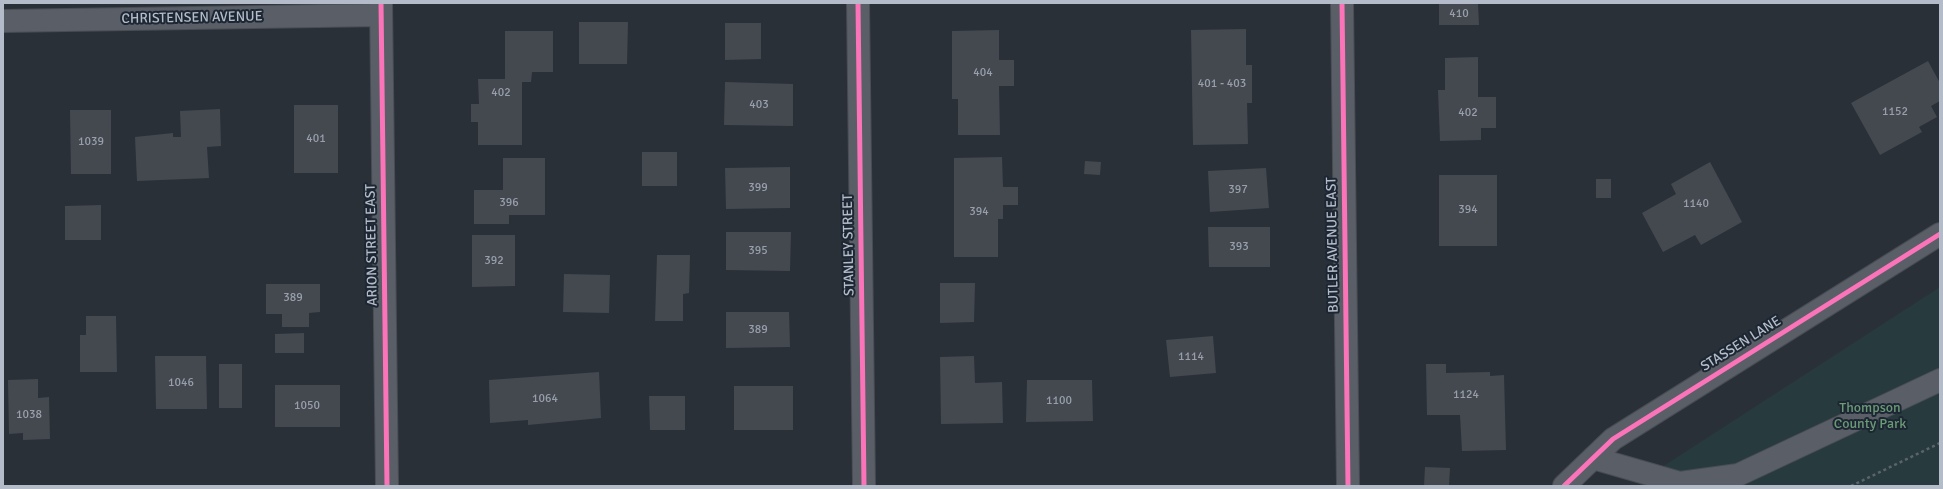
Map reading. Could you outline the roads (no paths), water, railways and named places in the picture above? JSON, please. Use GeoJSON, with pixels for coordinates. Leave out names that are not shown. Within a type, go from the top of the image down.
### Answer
{"type":"FeatureCollection","features":[{"type":"Feature","properties":{"kind":"street","name":"STANLEY STREET"},"geometry":{"type":"LineString","coordinates":[[858,3],[864,486]]}},
{"type":"Feature","properties":{"kind":"street","name":"BUTLER AVENUE EAST"},"geometry":{"type":"LineString","coordinates":[[1342,3],[1348,486]]}},
{"type":"Feature","properties":{"kind":"street","name":"CHRISTENSEN AVENUE"},"geometry":{"type":"LineString","coordinates":[[3,21],[381,9]]}},
{"type":"Feature","properties":{"kind":"street","name":"ARION STREET EAST"},"geometry":{"type":"LineString","coordinates":[[381,9],[387,486]]}},
{"type":"Feature","properties":{"kind":"street","name":"STASSEN LANE"},"geometry":{"type":"LineString","coordinates":[[1564,486],[1613,439],[1940,234]]}},
{"type":"Feature","properties":{"kind":"street"},"geometry":{"type":"LineString","coordinates":[[1593,458],[1680,483],[1738,475],[1940,380]]}},
{"type":"Feature","properties":{"kind":"park label","name":"Thompson County Park"},"geometry":{"type":"Point","coordinates":[1870,416]}}]}
